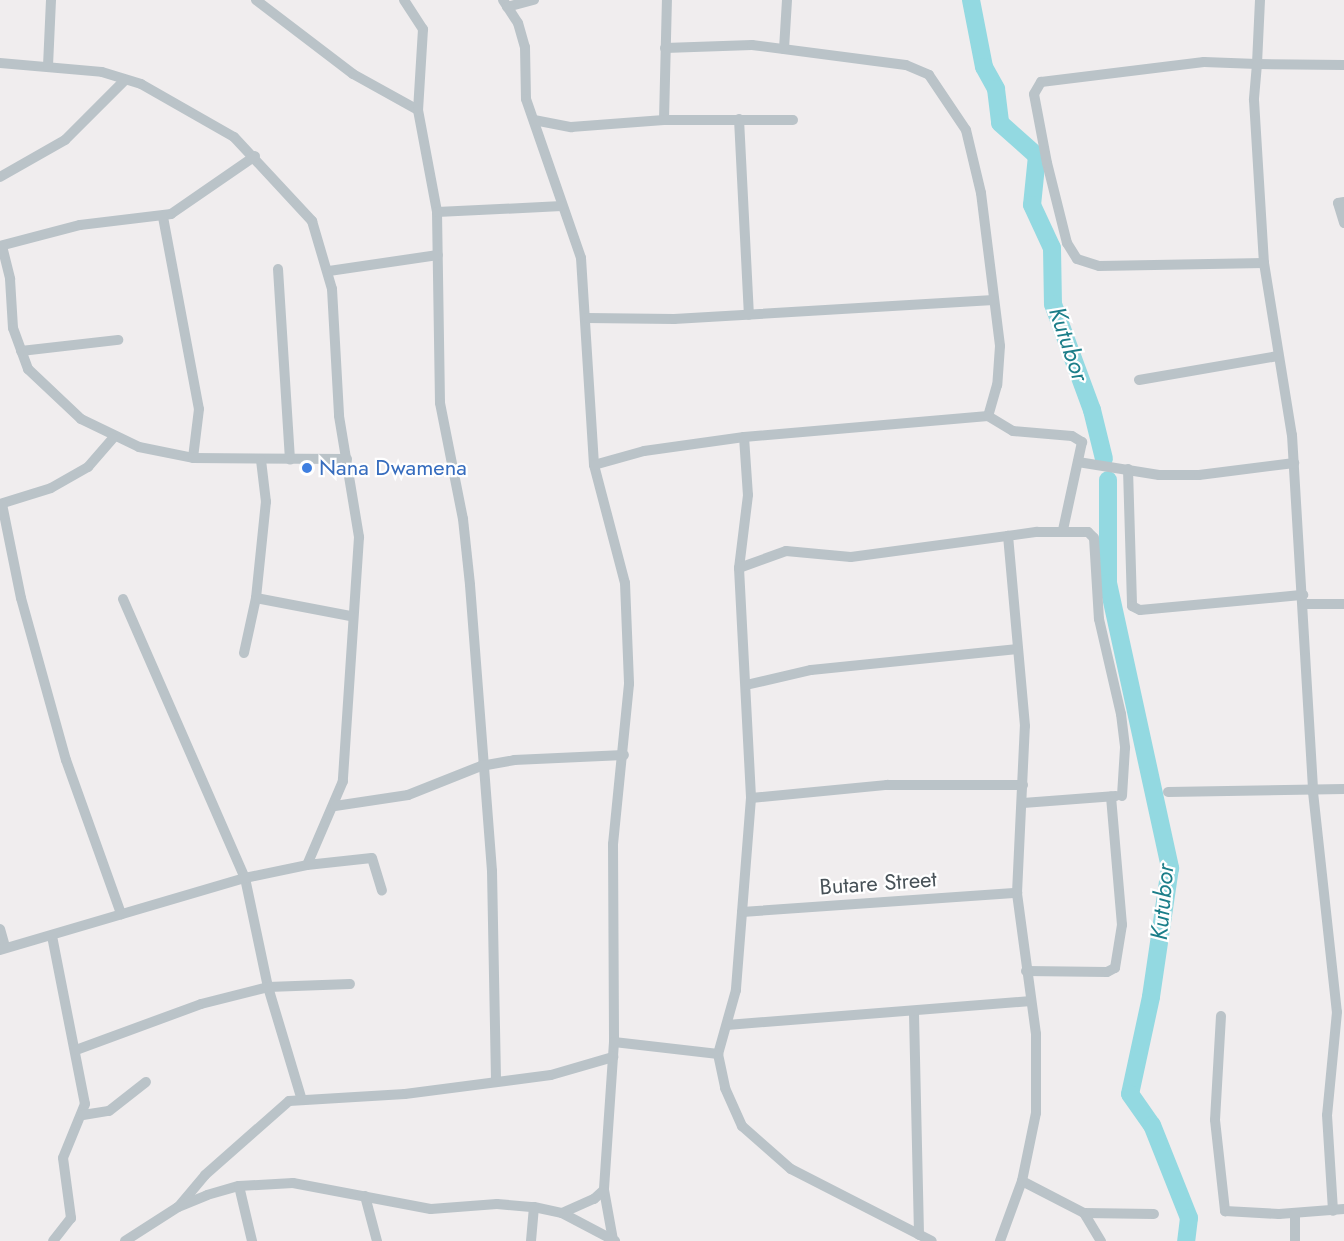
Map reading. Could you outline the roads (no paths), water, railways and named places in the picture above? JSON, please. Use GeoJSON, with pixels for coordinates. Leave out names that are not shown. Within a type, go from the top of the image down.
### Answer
{"type":"FeatureCollection","features":[{"type":"Feature","properties":{"kind":"street"},"geometry":{"type":"LineString","coordinates":[[48,66],[51,0]]}},
{"type":"Feature","properties":{"kind":"street"},"geometry":{"type":"LineString","coordinates":[[256,0],[352,74],[418,110]]}},
{"type":"Feature","properties":{"kind":"street"},"geometry":{"type":"LineString","coordinates":[[404,0],[423,29],[418,110],[437,212],[438,380],[464,526],[481,766],[492,871],[496,1080]]}},
{"type":"Feature","properties":{"kind":"street"},"geometry":{"type":"LineString","coordinates":[[534,0],[505,3],[518,23],[525,47],[526,99],[581,258],[587,318],[585,375],[594,465],[625,583],[629,684],[624,755],[613,844],[614,1042],[604,1190],[614,1240]]}},
{"type":"Feature","properties":{"kind":"street"},"geometry":{"type":"LineString","coordinates":[[664,120],[667,0]]}},
{"type":"Feature","properties":{"kind":"street"},"geometry":{"type":"LineString","coordinates":[[784,49],[787,0]]}},
{"type":"Feature","properties":{"kind":"street"},"geometry":{"type":"LineString","coordinates":[[1221,1016],[1215,1120],[1225,1211],[1232,1215],[1295,1214],[1338,1210],[1327,1115],[1341,1012],[1313,792],[1304,600],[1294,463],[1264,263],[1254,100],[1260,0]]}},
{"type":"Feature","properties":{"kind":"street"},"geometry":{"type":"LineString","coordinates":[[665,48],[784,49],[796,54],[906,65],[929,75],[957,113],[972,144],[993,300],[999,372],[988,417]]}},
{"type":"Feature","properties":{"kind":"street"},"geometry":{"type":"LineString","coordinates":[[1264,263],[1099,266],[1077,259],[1067,243],[1034,94],[1047,79],[1113,75],[1204,62],[1344,65]]}},
{"type":"Feature","properties":{"kind":"street"},"geometry":{"type":"LineString","coordinates":[[0,63],[48,66],[141,84],[234,137],[255,156],[312,221],[329,271],[347,459],[359,537],[350,616],[349,722],[343,781],[335,806],[307,865]]}},
{"type":"Feature","properties":{"kind":"street"},"geometry":{"type":"LineString","coordinates":[[0,177],[65,140],[125,80]]}},
{"type":"Feature","properties":{"kind":"street"},"geometry":{"type":"LineString","coordinates":[[739,119],[749,315]]}},
{"type":"Feature","properties":{"kind":"street"},"geometry":{"type":"LineString","coordinates":[[534,120],[571,127],[664,120],[793,120]]}},
{"type":"Feature","properties":{"kind":"street"},"geometry":{"type":"LineString","coordinates":[[255,156],[191,204],[163,217],[80,225],[1,246],[21,351],[28,369],[48,392],[113,438],[193,458],[347,459]]}},
{"type":"Feature","properties":{"kind":"street"},"geometry":{"type":"LineString","coordinates":[[1344,202],[1338,203],[1344,223]]}},
{"type":"Feature","properties":{"kind":"street"},"geometry":{"type":"LineString","coordinates":[[437,212],[562,206]]}},
{"type":"Feature","properties":{"kind":"street"},"geometry":{"type":"LineString","coordinates":[[163,217],[199,410],[193,458]]}},
{"type":"Feature","properties":{"kind":"street"},"geometry":{"type":"LineString","coordinates":[[329,271],[438,255]]}},
{"type":"Feature","properties":{"kind":"street"},"geometry":{"type":"LineString","coordinates":[[278,269],[290,460]]}},
{"type":"Feature","properties":{"kind":"street"},"geometry":{"type":"LineString","coordinates":[[587,318],[749,315],[993,300]]}},
{"type":"Feature","properties":{"kind":"street"},"geometry":{"type":"LineString","coordinates":[[21,351],[118,340]]}},
{"type":"Feature","properties":{"kind":"street"},"geometry":{"type":"LineString","coordinates":[[1139,380],[1278,356]]}},
{"type":"Feature","properties":{"kind":"street"},"geometry":{"type":"LineString","coordinates":[[594,465],[644,451],[744,437],[988,417],[1013,430],[1078,438],[1082,442],[1063,530]]}},
{"type":"Feature","properties":{"kind":"street"},"geometry":{"type":"LineString","coordinates":[[744,437],[748,495],[739,568],[751,798],[736,990],[718,1054],[732,1110],[778,1160],[845,1201],[932,1241]]}},
{"type":"Feature","properties":{"kind":"street"},"geometry":{"type":"LineString","coordinates":[[113,438],[88,467],[51,488],[1,504],[21,598],[66,760],[122,914]]}},
{"type":"Feature","properties":{"kind":"street"},"geometry":{"type":"LineString","coordinates":[[244,653],[256,598],[266,502],[261,460]]}},
{"type":"Feature","properties":{"kind":"street"},"geometry":{"type":"LineString","coordinates":[[1078,462],[1200,475],[1294,463]]}},
{"type":"Feature","properties":{"kind":"street"},"geometry":{"type":"LineString","coordinates":[[1128,469],[1132,606],[1140,610],[1304,600],[1344,604]]}},
{"type":"Feature","properties":{"kind":"street"},"geometry":{"type":"LineString","coordinates":[[739,568],[786,551],[851,557],[1063,530],[1088,532],[1094,538],[1099,619],[1125,748],[1121,796],[1122,925],[1115,968],[1107,972],[1026,971]]}},
{"type":"Feature","properties":{"kind":"street"},"geometry":{"type":"LineString","coordinates":[[1000,1241],[1022,1181],[1036,1113],[1031,1001],[1017,894],[1025,726],[1008,536]]}},
{"type":"Feature","properties":{"kind":"street"},"geometry":{"type":"LineString","coordinates":[[256,598],[350,616]]}},
{"type":"Feature","properties":{"kind":"street"},"geometry":{"type":"LineString","coordinates":[[123,599],[245,878],[268,987],[301,1097]]}},
{"type":"Feature","properties":{"kind":"street"},"geometry":{"type":"LineString","coordinates":[[746,685],[811,670],[1018,649]]}},
{"type":"Feature","properties":{"kind":"street"},"geometry":{"type":"LineString","coordinates":[[335,806],[408,795],[481,766],[556,756],[624,755]]}},
{"type":"Feature","properties":{"kind":"street"},"geometry":{"type":"LineString","coordinates":[[751,798],[887,785],[1023,785]]}},
{"type":"Feature","properties":{"kind":"street"},"geometry":{"type":"LineString","coordinates":[[1168,792],[1313,792],[1344,789]]}},
{"type":"Feature","properties":{"kind":"street"},"geometry":{"type":"LineString","coordinates":[[1023,803],[1121,796]]}},
{"type":"Feature","properties":{"kind":"street"},"geometry":{"type":"LineString","coordinates":[[0,930],[2,949],[245,878],[307,865],[372,858],[382,890]]}},
{"type":"Feature","properties":{"kind":"street","name":"Butare Street"},"geometry":{"type":"LineString","coordinates":[[742,912],[1017,894]]}},
{"type":"Feature","properties":{"kind":"street"},"geometry":{"type":"LineString","coordinates":[[52,936],[76,1050],[83,1115],[63,1158],[71,1218],[52,1241]]}},
{"type":"Feature","properties":{"kind":"street"},"geometry":{"type":"LineString","coordinates":[[76,1050],[201,1004],[268,987],[350,984]]}},
{"type":"Feature","properties":{"kind":"street"},"geometry":{"type":"LineString","coordinates":[[727,1025],[914,1014],[1031,1001]]}},
{"type":"Feature","properties":{"kind":"street"},"geometry":{"type":"LineString","coordinates":[[914,1014],[919,1235]]}},
{"type":"Feature","properties":{"kind":"street"},"geometry":{"type":"LineString","coordinates":[[614,1042],[718,1054]]}},
{"type":"Feature","properties":{"kind":"street"},"geometry":{"type":"LineString","coordinates":[[125,1241],[178,1207],[277,1109],[301,1097],[405,1094],[568,1071],[613,1057]]}},
{"type":"Feature","properties":{"kind":"street"},"geometry":{"type":"LineString","coordinates":[[83,1115],[109,1111],[146,1082]]}},
{"type":"Feature","properties":{"kind":"street"},"geometry":{"type":"LineString","coordinates":[[1022,1181],[1084,1213],[1154,1214]]}},
{"type":"Feature","properties":{"kind":"street"},"geometry":{"type":"LineString","coordinates":[[178,1207],[239,1186],[293,1182],[431,1209],[497,1204],[534,1207],[562,1213],[614,1240]]}},
{"type":"Feature","properties":{"kind":"street"},"geometry":{"type":"LineString","coordinates":[[239,1186],[252,1241]]}},
{"type":"Feature","properties":{"kind":"street"},"geometry":{"type":"LineString","coordinates":[[562,1213],[594,1199],[604,1190]]}},
{"type":"Feature","properties":{"kind":"street"},"geometry":{"type":"LineString","coordinates":[[365,1196],[377,1241]]}},
{"type":"Feature","properties":{"kind":"street"},"geometry":{"type":"LineString","coordinates":[[531,1241],[534,1207]]}},
{"type":"Feature","properties":{"kind":"street"},"geometry":{"type":"LineString","coordinates":[[1084,1213],[1101,1241]]}},
{"type":"Feature","properties":{"kind":"street"},"geometry":{"type":"LineString","coordinates":[[1295,1214],[1295,1241]]}},
{"type":"Feature","properties":{"kind":"waterway","name":"Kutubor"},"geometry":{"type":"LineString","coordinates":[[971,0],[984,67],[996,89],[1000,123],[1037,156],[1032,205],[1052,248],[1053,304],[1092,410],[1104,459]]}},
{"type":"Feature","properties":{"kind":"waterway","name":"Kutubor"},"geometry":{"type":"LineString","coordinates":[[1108,480],[1108,583],[1170,868],[1151,997],[1130,1094],[1152,1125],[1189,1218],[1186,1241]]}},
{"type":"Feature","properties":{"kind":"place","name":"Nana Dwamena"},"geometry":{"type":"Point","coordinates":[307,468]}}]}
